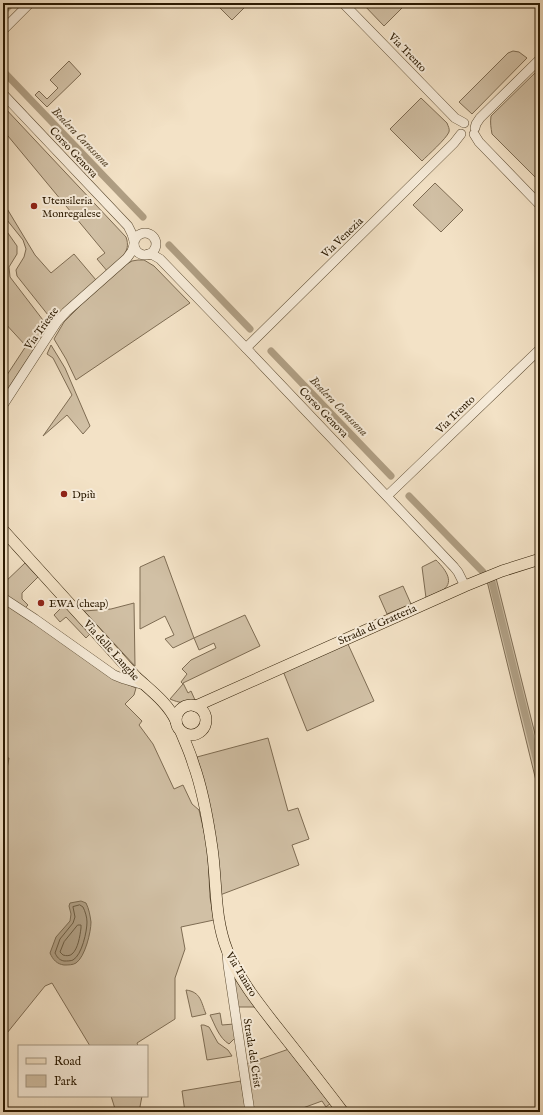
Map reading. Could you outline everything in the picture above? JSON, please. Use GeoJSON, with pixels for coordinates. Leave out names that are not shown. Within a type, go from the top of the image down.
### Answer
{"type":"FeatureCollection","features":[{"type":"Feature","properties":{"kind":"main road","name":"Via delle Langhe"},"geometry":{"type":"LineString","coordinates":[[3,530],[144,685],[158,698],[172,714],[181,732]]}},
{"type":"Feature","properties":{"kind":"main road","name":"Strada di Gratteria"},"geometry":{"type":"LineString","coordinates":[[196,706],[465,586],[502,571],[540,559]]}},
{"type":"Feature","properties":{"kind":"main road"},"geometry":{"type":"LineString","coordinates":[[205,714],[212,701],[217,696]]}},
{"type":"Feature","properties":{"kind":"main road","name":"Via delle Langhe"},"geometry":{"type":"LineString","coordinates":[[158,698],[172,706],[183,708],[190,705],[196,706]]}},
{"type":"Feature","properties":{"kind":"main road"},"geometry":{"type":"LineString","coordinates":[[181,732],[192,736],[198,734],[206,725],[205,714],[196,706]]}},
{"type":"Feature","properties":{"kind":"main road"},"geometry":{"type":"LineString","coordinates":[[176,721],[177,715],[183,708]]}},
{"type":"Feature","properties":{"kind":"main road","name":"Via Tanaro"},"geometry":{"type":"LineString","coordinates":[[181,732],[194,763]]}},
{"type":"Feature","properties":{"kind":"main road","name":"Via Tanaro"},"geometry":{"type":"LineString","coordinates":[[198,734],[194,745],[194,763],[209,828],[217,904],[222,934],[227,950],[237,971],[257,1000],[343,1112]]}},
{"type":"Feature","properties":{"kind":"street"},"geometry":{"type":"LineString","coordinates":[[3,30],[30,3]]}},
{"type":"Feature","properties":{"kind":"street","name":"Via Trento"},"geometry":{"type":"LineString","coordinates":[[344,3],[540,205]]}},
{"type":"Feature","properties":{"kind":"street"},"geometry":{"type":"LineString","coordinates":[[469,132],[480,118],[540,59]]}},
{"type":"Feature","properties":{"kind":"street","name":"Corso Genova"},"geometry":{"type":"LineString","coordinates":[[3,94],[128,226],[136,231],[147,233],[153,237],[160,259]]}},
{"type":"Feature","properties":{"kind":"street","name":"Via Venezia"},"geometry":{"type":"LineString","coordinates":[[246,348],[454,143],[469,132]]}},
{"type":"Feature","properties":{"kind":"street","name":"Corso Genova"},"geometry":{"type":"LineString","coordinates":[[128,226],[132,234],[136,250],[145,254],[154,255],[160,259],[456,569],[465,586]]}},
{"type":"Feature","properties":{"kind":"street"},"geometry":{"type":"LineString","coordinates":[[134,243],[139,235],[144,233]]}},
{"type":"Feature","properties":{"kind":"street","name":"Via Trieste"},"geometry":{"type":"LineString","coordinates":[[3,405],[57,322],[66,312],[127,258],[132,251],[134,243]]}},
{"type":"Feature","properties":{"kind":"street"},"geometry":{"type":"LineString","coordinates":[[145,254],[153,250],[155,246]]}},
{"type":"Feature","properties":{"kind":"street","name":"Via Trieste"},"geometry":{"type":"LineString","coordinates":[[127,258],[134,255],[145,254]]}},
{"type":"Feature","properties":{"kind":"street","name":"Via Trento"},"geometry":{"type":"LineString","coordinates":[[387,496],[540,349]]}},
{"type":"Feature","properties":{"kind":"street"},"geometry":{"type":"LineString","coordinates":[[3,598],[35,618],[114,675],[144,685]]}},
{"type":"Feature","properties":{"kind":"street","name":"Strada del Crist"},"geometry":{"type":"LineString","coordinates":[[227,950],[250,1112]]}},
{"type":"Feature","properties":{"kind":"green space"},"geometry":{"type":"Polygon","coordinates":[[[215,3],[249,3],[232,20],[215,3]]]}},
{"type":"Feature","properties":{"kind":"green space"},"geometry":{"type":"Polygon","coordinates":[[[362,3],[407,3],[384,26],[362,3]]]}},
{"type":"Feature","properties":{"kind":"green space"},"geometry":{"type":"Polygon","coordinates":[[[513,51],[519,52],[527,58],[472,114],[459,102],[508,53],[513,51]]]}},
{"type":"Feature","properties":{"kind":"green space"},"geometry":{"type":"Polygon","coordinates":[[[69,61],[81,74],[47,107],[35,95],[39,91],[47,99],[58,88],[50,80],[69,61]]]}},
{"type":"Feature","properties":{"kind":"green space"},"geometry":{"type":"Polygon","coordinates":[[[540,68],[540,182],[492,134],[491,116],[540,68]]]}},
{"type":"Feature","properties":{"kind":"green space"},"geometry":{"type":"Polygon","coordinates":[[[421,98],[447,123],[449,130],[444,139],[422,161],[390,129],[421,98]]]}},
{"type":"Feature","properties":{"kind":"green space"},"geometry":{"type":"Polygon","coordinates":[[[3,106],[126,237],[126,252],[108,272],[97,259],[105,253],[3,130],[3,106]]]}},
{"type":"Feature","properties":{"kind":"green space"},"geometry":{"type":"Polygon","coordinates":[[[435,183],[463,210],[441,232],[413,205],[435,183]]]}},
{"type":"Feature","properties":{"kind":"green space"},"geometry":{"type":"Polygon","coordinates":[[[3,202],[35,255],[51,273],[74,254],[96,280],[52,320],[17,276],[16,270],[24,257],[26,249],[23,240],[3,215],[3,202]]]}},
{"type":"Feature","properties":{"kind":"green space"},"geometry":{"type":"Polygon","coordinates":[[[3,226],[17,246],[17,254],[9,267],[10,277],[46,324],[47,329],[3,396],[3,381],[26,346],[3,321],[3,226]]]}},
{"type":"Feature","properties":{"kind":"green space"},"geometry":{"type":"Polygon","coordinates":[[[138,260],[144,260],[154,266],[190,303],[76,380],[54,339],[64,322],[82,304],[127,264],[138,260]]]}},
{"type":"Feature","properties":{"kind":"green space"},"geometry":{"type":"Polygon","coordinates":[[[51,345],[65,368],[90,426],[83,434],[67,415],[43,436],[72,395],[53,358],[47,354],[51,345]]]}},
{"type":"Feature","properties":{"kind":"green space"},"geometry":{"type":"Polygon","coordinates":[[[164,556],[194,638],[173,648],[165,639],[174,635],[165,616],[140,629],[140,567],[164,556]]]}},
{"type":"Feature","properties":{"kind":"green space"},"geometry":{"type":"Polygon","coordinates":[[[436,560],[447,574],[447,586],[443,590],[426,598],[422,567],[436,560]]]}},
{"type":"Feature","properties":{"kind":"green space"},"geometry":{"type":"Polygon","coordinates":[[[25,563],[38,577],[22,593],[22,599],[28,605],[25,608],[3,594],[3,584],[25,563]]]}},
{"type":"Feature","properties":{"kind":"green space"},"geometry":{"type":"Polygon","coordinates":[[[496,578],[540,754],[540,797],[487,581],[496,578]]]}},
{"type":"Feature","properties":{"kind":"green space"},"geometry":{"type":"Polygon","coordinates":[[[403,586],[411,604],[387,614],[379,596],[403,586]]]}},
{"type":"Feature","properties":{"kind":"green space"},"geometry":{"type":"Polygon","coordinates":[[[3,602],[120,681],[136,688],[134,695],[125,704],[142,721],[139,725],[153,744],[174,789],[183,785],[192,804],[199,810],[206,840],[210,897],[214,920],[181,927],[185,949],[175,978],[175,1019],[137,1043],[138,1045],[89,1045],[52,983],[45,986],[3,1038],[3,791],[9,758],[3,758],[3,602]]]}},
{"type":"Feature","properties":{"kind":"green space"},"geometry":{"type":"Polygon","coordinates":[[[134,603],[135,666],[84,611],[111,609],[134,603]]]}},
{"type":"Feature","properties":{"kind":"green space"},"geometry":{"type":"Polygon","coordinates":[[[65,604],[91,633],[86,638],[66,617],[60,622],[54,615],[65,604]]]}},
{"type":"Feature","properties":{"kind":"green space"},"geometry":{"type":"Polygon","coordinates":[[[245,615],[260,646],[183,683],[188,693],[191,691],[195,700],[182,702],[170,699],[183,684],[181,682],[187,674],[182,669],[191,660],[216,648],[214,643],[199,650],[194,638],[245,615]]]}},
{"type":"Feature","properties":{"kind":"green space"},"geometry":{"type":"Polygon","coordinates":[[[347,642],[374,701],[307,731],[283,671],[347,642]]]}},
{"type":"Feature","properties":{"kind":"green space"},"geometry":{"type":"Polygon","coordinates":[[[268,738],[288,811],[298,808],[309,839],[292,845],[299,865],[220,895],[205,786],[197,757],[268,738]]]}},
{"type":"Feature","properties":{"kind":"green space"},"geometry":{"type":"Polygon","coordinates":[[[230,966],[257,1007],[237,1007],[230,966]]]}},
{"type":"Feature","properties":{"kind":"green space"},"geometry":{"type":"Polygon","coordinates":[[[186,990],[198,995],[206,1014],[192,1017],[186,990]]]}},
{"type":"Feature","properties":{"kind":"green space"},"geometry":{"type":"Polygon","coordinates":[[[220,1013],[222,1025],[234,1024],[236,1037],[229,1044],[220,1035],[210,1015],[220,1013]]]}},
{"type":"Feature","properties":{"kind":"green space"},"geometry":{"type":"Polygon","coordinates":[[[201,1025],[209,1027],[218,1043],[228,1050],[232,1056],[207,1060],[201,1025]]]}},
{"type":"Feature","properties":{"kind":"green space"},"geometry":{"type":"Polygon","coordinates":[[[289,1049],[331,1103],[326,1107],[322,1101],[292,1112],[253,1112],[246,1064],[289,1049]]]}},
{"type":"Feature","properties":{"kind":"green space"},"geometry":{"type":"Polygon","coordinates":[[[241,1081],[246,1112],[185,1112],[182,1091],[241,1081]]]}},
{"type":"Feature","properties":{"kind":"green space"},"geometry":{"type":"Polygon","coordinates":[[[111,1097],[142,1097],[139,1112],[116,1112],[111,1097]]]}},
{"type":"Feature","properties":{"kind":"water"},"geometry":{"type":"Polygon","coordinates":[[[81,901],[86,903],[91,922],[87,944],[76,963],[70,965],[59,964],[52,958],[50,953],[56,937],[70,921],[70,903],[81,901]]]}},
{"type":"Feature","properties":{"kind":"waterway","name":"Bealera Carassona"},"geometry":{"type":"LineString","coordinates":[[3,12],[12,3]]}},
{"type":"Feature","properties":{"kind":"waterway","name":"Bealera Carassona"},"geometry":{"type":"LineString","coordinates":[[3,71],[143,217]]}},
{"type":"Feature","properties":{"kind":"waterway","name":"Bealera Carassona"},"geometry":{"type":"LineString","coordinates":[[169,245],[250,329]]}},
{"type":"Feature","properties":{"kind":"waterway","name":"Bealera Carassona"},"geometry":{"type":"LineString","coordinates":[[271,351],[391,476]]}},
{"type":"Feature","properties":{"kind":"waterway","name":"Bealera Carassona"},"geometry":{"type":"LineString","coordinates":[[409,496],[483,572]]}},
{"type":"Feature","properties":{"kind":"waterway","name":"Bealera Carassona"},"geometry":{"type":"LineString","coordinates":[[492,582],[540,774]]}},
{"type":"Feature","properties":{"kind":"place","name":"Utensileria Monregalese"},"geometry":{"type":"Point","coordinates":[34,206]}},
{"type":"Feature","properties":{"kind":"place","name":"Dpiù"},"geometry":{"type":"Point","coordinates":[64,494]}},
{"type":"Feature","properties":{"kind":"place","name":"EWA (cheap)"},"geometry":{"type":"Point","coordinates":[41,603]}}]}
